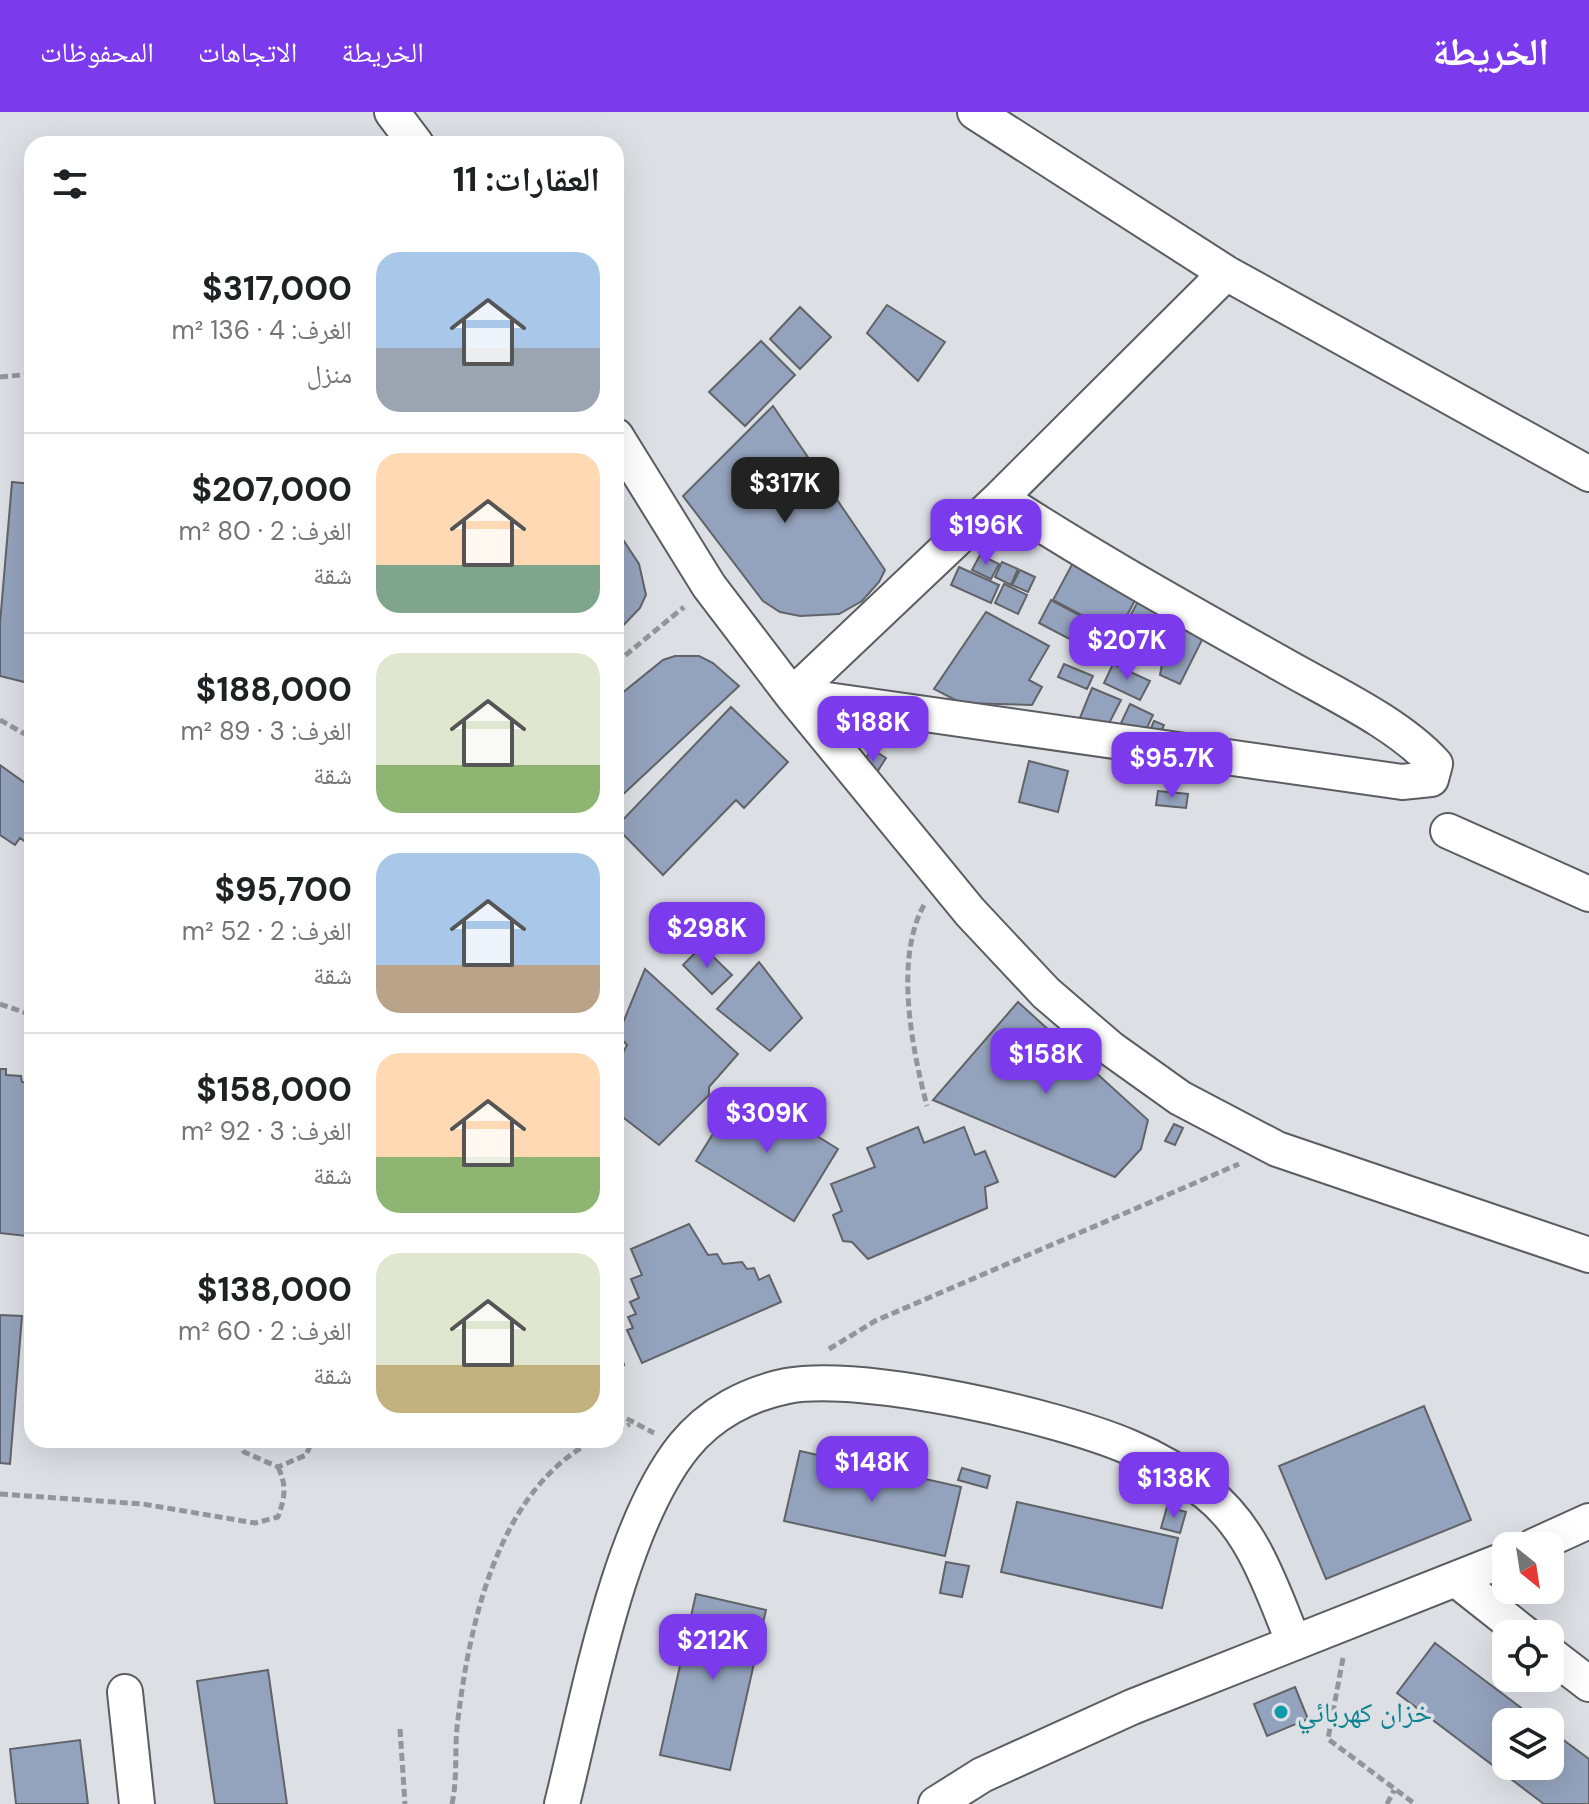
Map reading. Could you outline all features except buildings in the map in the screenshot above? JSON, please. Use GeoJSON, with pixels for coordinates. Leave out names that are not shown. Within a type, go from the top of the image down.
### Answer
{"type":"FeatureCollection","features":[{"type":"Feature","properties":{"kind":"street"},"geometry":{"type":"LineString","coordinates":[[392,112],[410,136]]}},
{"type":"Feature","properties":{"kind":"street"},"geometry":{"type":"LineString","coordinates":[[975,112],[1226,273],[1589,474]]}},
{"type":"Feature","properties":{"kind":"street"},"geometry":{"type":"LineString","coordinates":[[792,695],[1000,498],[1226,273]]}},
{"type":"Feature","properties":{"kind":"street"},"geometry":{"type":"LineString","coordinates":[[624,449],[709,586],[792,695],[942,878],[1046,993],[1110,1048],[1180,1098],[1277,1149],[1589,1255]]}},
{"type":"Feature","properties":{"kind":"street"},"geometry":{"type":"LineString","coordinates":[[792,695],[1402,782],[1431,779],[1435,764],[1420,747],[1318,685],[1081,551],[1000,498]]}},
{"type":"Feature","properties":{"kind":"street"},"geometry":{"type":"LineString","coordinates":[[1448,831],[1589,894]]}},
{"type":"Feature","properties":{"kind":"street"},"geometry":{"type":"LineString","coordinates":[[562,1804],[613,1603],[660,1485],[684,1445],[716,1415],[753,1395],[789,1386],[844,1383],[970,1404],[1076,1429],[1127,1446],[1171,1467],[1210,1495],[1237,1524],[1257,1555],[1294,1643]]}},
{"type":"Feature","properties":{"kind":"street"},"geometry":{"type":"LineString","coordinates":[[1564,1532],[1589,1521]]}},
{"type":"Feature","properties":{"kind":"street"},"geometry":{"type":"LineString","coordinates":[[936,1804],[995,1768],[1132,1707],[1492,1565]]}},
{"type":"Feature","properties":{"kind":"street"},"geometry":{"type":"LineString","coordinates":[[1458,1581],[1507,1620]]}},
{"type":"Feature","properties":{"kind":"street"},"geometry":{"type":"LineString","coordinates":[[1564,1665],[1589,1684]]}},
{"type":"Feature","properties":{"kind":"street"},"geometry":{"type":"LineString","coordinates":[[125,1692],[137,1804]]}},
{"type":"Feature","properties":{"kind":"path"},"geometry":{"type":"LineString","coordinates":[[0,377],[24,375]]}},
{"type":"Feature","properties":{"kind":"path"},"geometry":{"type":"LineString","coordinates":[[624,656],[709,586]]}},
{"type":"Feature","properties":{"kind":"path"},"geometry":{"type":"LineString","coordinates":[[0,720],[24,734]]}},
{"type":"Feature","properties":{"kind":"path"},"geometry":{"type":"LineString","coordinates":[[927,1106],[914,1057],[908,953],[922,909],[942,878]]}},
{"type":"Feature","properties":{"kind":"path"},"geometry":{"type":"LineString","coordinates":[[0,1004],[24,1012]]}},
{"type":"Feature","properties":{"kind":"path"},"geometry":{"type":"LineString","coordinates":[[821,1354],[875,1321],[1137,1206],[1277,1149]]}},
{"type":"Feature","properties":{"kind":"path"},"geometry":{"type":"LineString","coordinates":[[624,1418],[684,1445]]}},
{"type":"Feature","properties":{"kind":"path"},"geometry":{"type":"LineString","coordinates":[[624,1426],[631,1423]]}},
{"type":"Feature","properties":{"kind":"path"},"geometry":{"type":"LineString","coordinates":[[0,1494],[143,1504],[255,1523],[278,1517],[285,1495],[285,1482],[278,1467],[244,1452],[242,1448]]}},
{"type":"Feature","properties":{"kind":"path"},"geometry":{"type":"LineString","coordinates":[[278,1467],[306,1455],[309,1448]]}},
{"type":"Feature","properties":{"kind":"path"},"geometry":{"type":"LineString","coordinates":[[452,1804],[457,1721],[497,1551],[548,1474],[584,1448]]}},
{"type":"Feature","properties":{"kind":"path"},"geometry":{"type":"LineString","coordinates":[[1348,1621],[1328,1739],[1415,1804]]}},
{"type":"Feature","properties":{"kind":"path"},"geometry":{"type":"LineString","coordinates":[[400,1729],[405,1804]]}},
{"type":"Feature","properties":{"kind":"path"},"geometry":{"type":"LineString","coordinates":[[1387,1804],[1394,1790]]}},
{"type":"Feature","properties":{"kind":"place","name":"خزان كهربائي"},"geometry":{"type":"Point","coordinates":[1281,1712]}}]}
